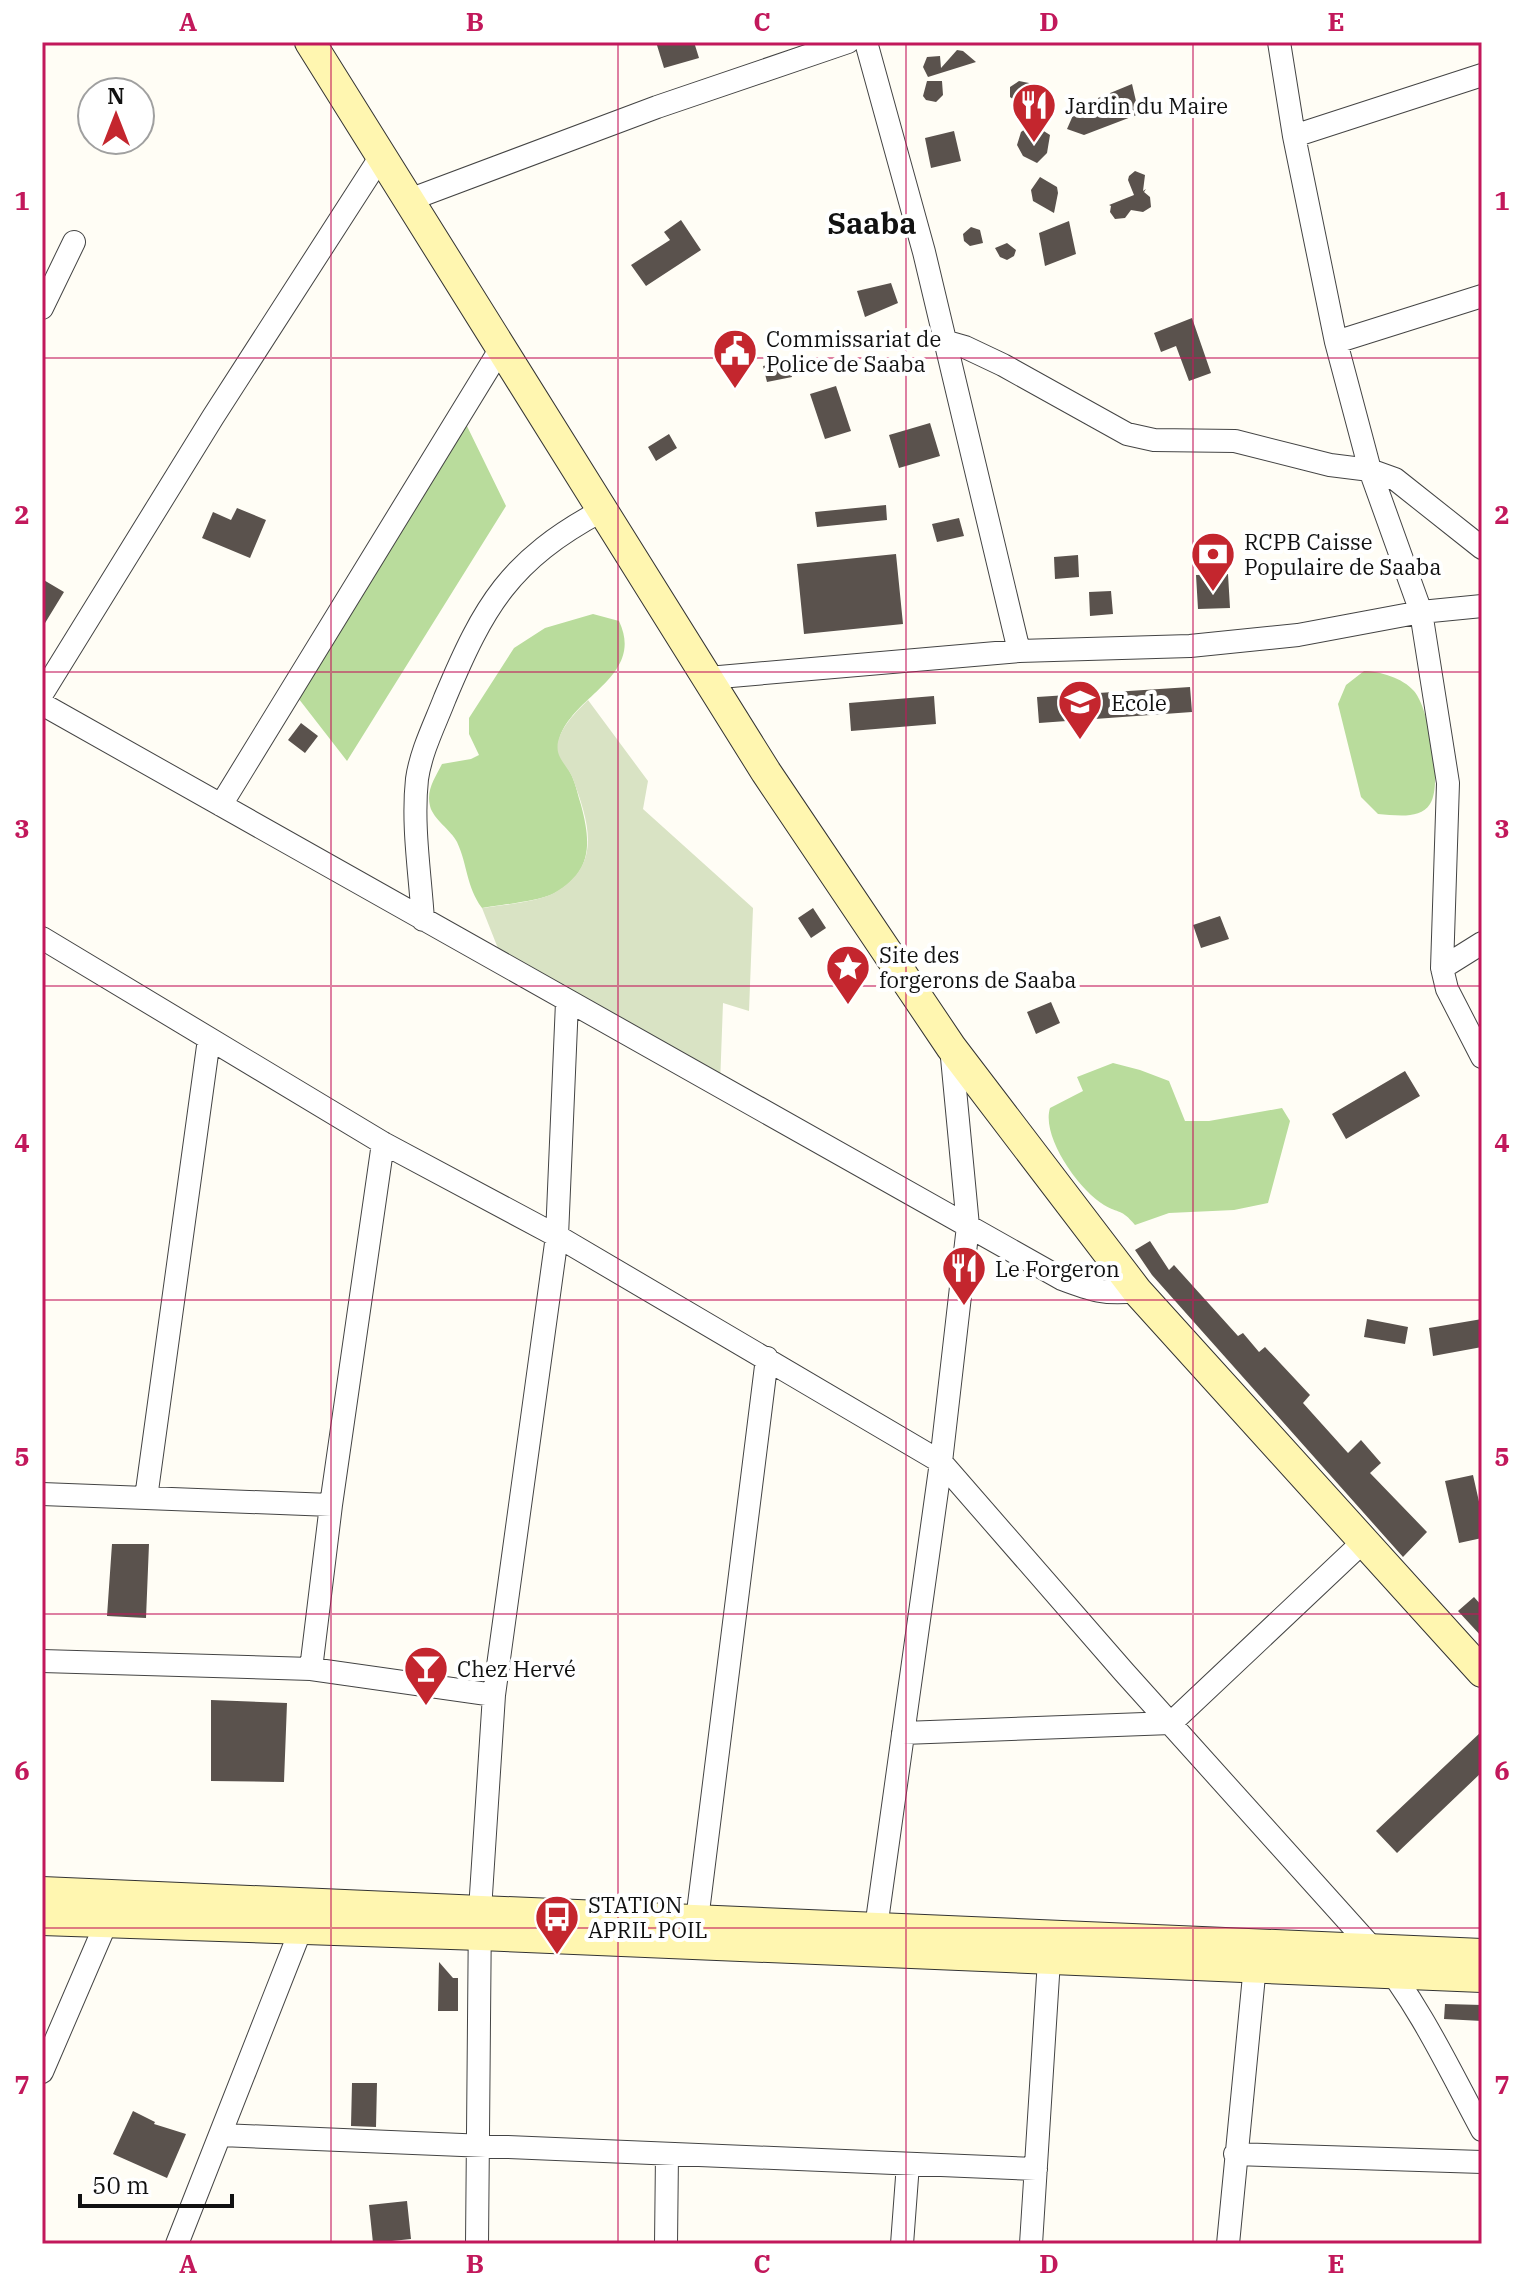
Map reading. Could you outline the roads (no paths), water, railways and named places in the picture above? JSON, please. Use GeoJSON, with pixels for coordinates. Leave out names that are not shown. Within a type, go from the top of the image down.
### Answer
{"type":"FeatureCollection","features":[{"type":"Feature","properties":{"kind":"street"},"geometry":{"type":"LineString","coordinates":[[310,42],[601,511],[775,784],[951,1047],[1137,1291],[1482,1672]]}},
{"type":"Feature","properties":{"kind":"street"},"geometry":{"type":"LineString","coordinates":[[409,200],[657,107],[848,42]]}},
{"type":"Feature","properties":{"kind":"street"},"geometry":{"type":"LineString","coordinates":[[866,42],[924,252],[1019,651]]}},
{"type":"Feature","properties":{"kind":"street"},"geometry":{"type":"LineString","coordinates":[[1279,42],[1294,136],[1336,342],[1370,470],[1421,612],[1448,783],[1442,968],[1447,989],[1482,1057]]}},
{"type":"Feature","properties":{"kind":"street"},"geometry":{"type":"LineString","coordinates":[[1294,136],[1482,75]]}},
{"type":"Feature","properties":{"kind":"street"},"geometry":{"type":"LineString","coordinates":[[42,694],[213,417],[381,156]]}},
{"type":"Feature","properties":{"kind":"street"},"geometry":{"type":"LineString","coordinates":[[42,308],[74,242]]}},
{"type":"Feature","properties":{"kind":"street"},"geometry":{"type":"LineString","coordinates":[[1336,342],[1482,296]]}},
{"type":"Feature","properties":{"kind":"street"},"geometry":{"type":"LineString","coordinates":[[944,341],[1003,365],[1115,429],[1138,437],[1235,441],[1330,465],[1370,470],[1395,479],[1482,548]]}},
{"type":"Feature","properties":{"kind":"street"},"geometry":{"type":"LineString","coordinates":[[221,805],[501,348]]}},
{"type":"Feature","properties":{"kind":"street"},"geometry":{"type":"LineString","coordinates":[[423,920],[416,818],[418,777],[426,745],[470,639],[502,587],[539,550],[601,511]]}},
{"type":"Feature","properties":{"kind":"street"},"geometry":{"type":"LineString","coordinates":[[708,678],[1019,651],[1190,646],[1298,635],[1421,612],[1482,606]]}},
{"type":"Feature","properties":{"kind":"street"},"geometry":{"type":"LineString","coordinates":[[42,704],[1062,1279],[1095,1292],[1115,1294],[1137,1291]]}},
{"type":"Feature","properties":{"kind":"street"},"geometry":{"type":"LineString","coordinates":[[42,938],[383,1143],[557,1236],[941,1462],[1385,1962],[1482,2130]]}},
{"type":"Feature","properties":{"kind":"street"},"geometry":{"type":"LineString","coordinates":[[1442,968],[1482,943]]}},
{"type":"Feature","properties":{"kind":"street"},"geometry":{"type":"LineString","coordinates":[[477,2244],[480,1922],[494,1695],[557,1236],[567,1002]]}},
{"type":"Feature","properties":{"kind":"street"},"geometry":{"type":"LineString","coordinates":[[146,1498],[209,1039]]}},
{"type":"Feature","properties":{"kind":"street"},"geometry":{"type":"LineString","coordinates":[[876,1928],[941,1462],[968,1226],[951,1047]]}},
{"type":"Feature","properties":{"kind":"street"},"geometry":{"type":"LineString","coordinates":[[311,1669],[331,1505],[383,1143]]}},
{"type":"Feature","properties":{"kind":"street"},"geometry":{"type":"LineString","coordinates":[[697,1920],[767,1358]]}},
{"type":"Feature","properties":{"kind":"street"},"geometry":{"type":"LineString","coordinates":[[42,1494],[331,1505]]}},
{"type":"Feature","properties":{"kind":"street"},"geometry":{"type":"LineString","coordinates":[[903,1733],[1171,1723],[1364,1541]]}},
{"type":"Feature","properties":{"kind":"street"},"geometry":{"type":"LineString","coordinates":[[42,1661],[311,1669],[494,1695]]}},
{"type":"Feature","properties":{"kind":"street"},"geometry":{"type":"LineString","coordinates":[[42,1892],[1049,1960],[1256,1957]]}},
{"type":"Feature","properties":{"kind":"street"},"geometry":{"type":"LineString","coordinates":[[42,1920],[301,1929],[480,1922],[697,1920],[876,1928],[1256,1957],[1385,1962],[1482,1977]]}},
{"type":"Feature","properties":{"kind":"street"},"geometry":{"type":"LineString","coordinates":[[42,2072],[107,1921]]}},
{"type":"Feature","properties":{"kind":"street"},"geometry":{"type":"LineString","coordinates":[[177,2244],[301,1929]]}},
{"type":"Feature","properties":{"kind":"street"},"geometry":{"type":"LineString","coordinates":[[1385,1962],[1482,1954]]}},
{"type":"Feature","properties":{"kind":"street"},"geometry":{"type":"LineString","coordinates":[[1228,2244],[1256,1957]]}},
{"type":"Feature","properties":{"kind":"street"},"geometry":{"type":"LineString","coordinates":[[1031,2244],[1049,1960]]}},
{"type":"Feature","properties":{"kind":"street"},"geometry":{"type":"LineString","coordinates":[[221,2135],[1036,2169]]}},
{"type":"Feature","properties":{"kind":"street"},"geometry":{"type":"LineString","coordinates":[[666,2244],[667,2154]]}},
{"type":"Feature","properties":{"kind":"street"},"geometry":{"type":"LineString","coordinates":[[1235,2154],[1482,2162]]}},
{"type":"Feature","properties":{"kind":"street"},"geometry":{"type":"LineString","coordinates":[[902,2244],[908,2164]]}},
{"type":"Feature","properties":{"kind":"place","name":"Jardin du Maire"},"geometry":{"type":"Point","coordinates":[1034,144]}},
{"type":"Feature","properties":{"kind":"place","name":"Commissariat de Police de Saaba"},"geometry":{"type":"Point","coordinates":[735,390]}},
{"type":"Feature","properties":{"kind":"place","name":"RCPB Caisse Populaire de Saaba"},"geometry":{"type":"Point","coordinates":[1213,593]}},
{"type":"Feature","properties":{"kind":"place","name":"Ecole"},"geometry":{"type":"Point","coordinates":[1080,741]}},
{"type":"Feature","properties":{"kind":"place","name":"Site des forgerons de Saaba"},"geometry":{"type":"Point","coordinates":[848,1006]}},
{"type":"Feature","properties":{"kind":"place","name":"Le Forgeron"},"geometry":{"type":"Point","coordinates":[964,1307]}},
{"type":"Feature","properties":{"kind":"place","name":"Chez Hervé"},"geometry":{"type":"Point","coordinates":[426,1707]}},
{"type":"Feature","properties":{"kind":"place","name":"STATION APRIL POIL"},"geometry":{"type":"Point","coordinates":[557,1956]}},
{"type":"Feature","properties":{"kind":"district","name":"Saaba"},"geometry":{"type":"Point","coordinates":[872,222]}}]}
